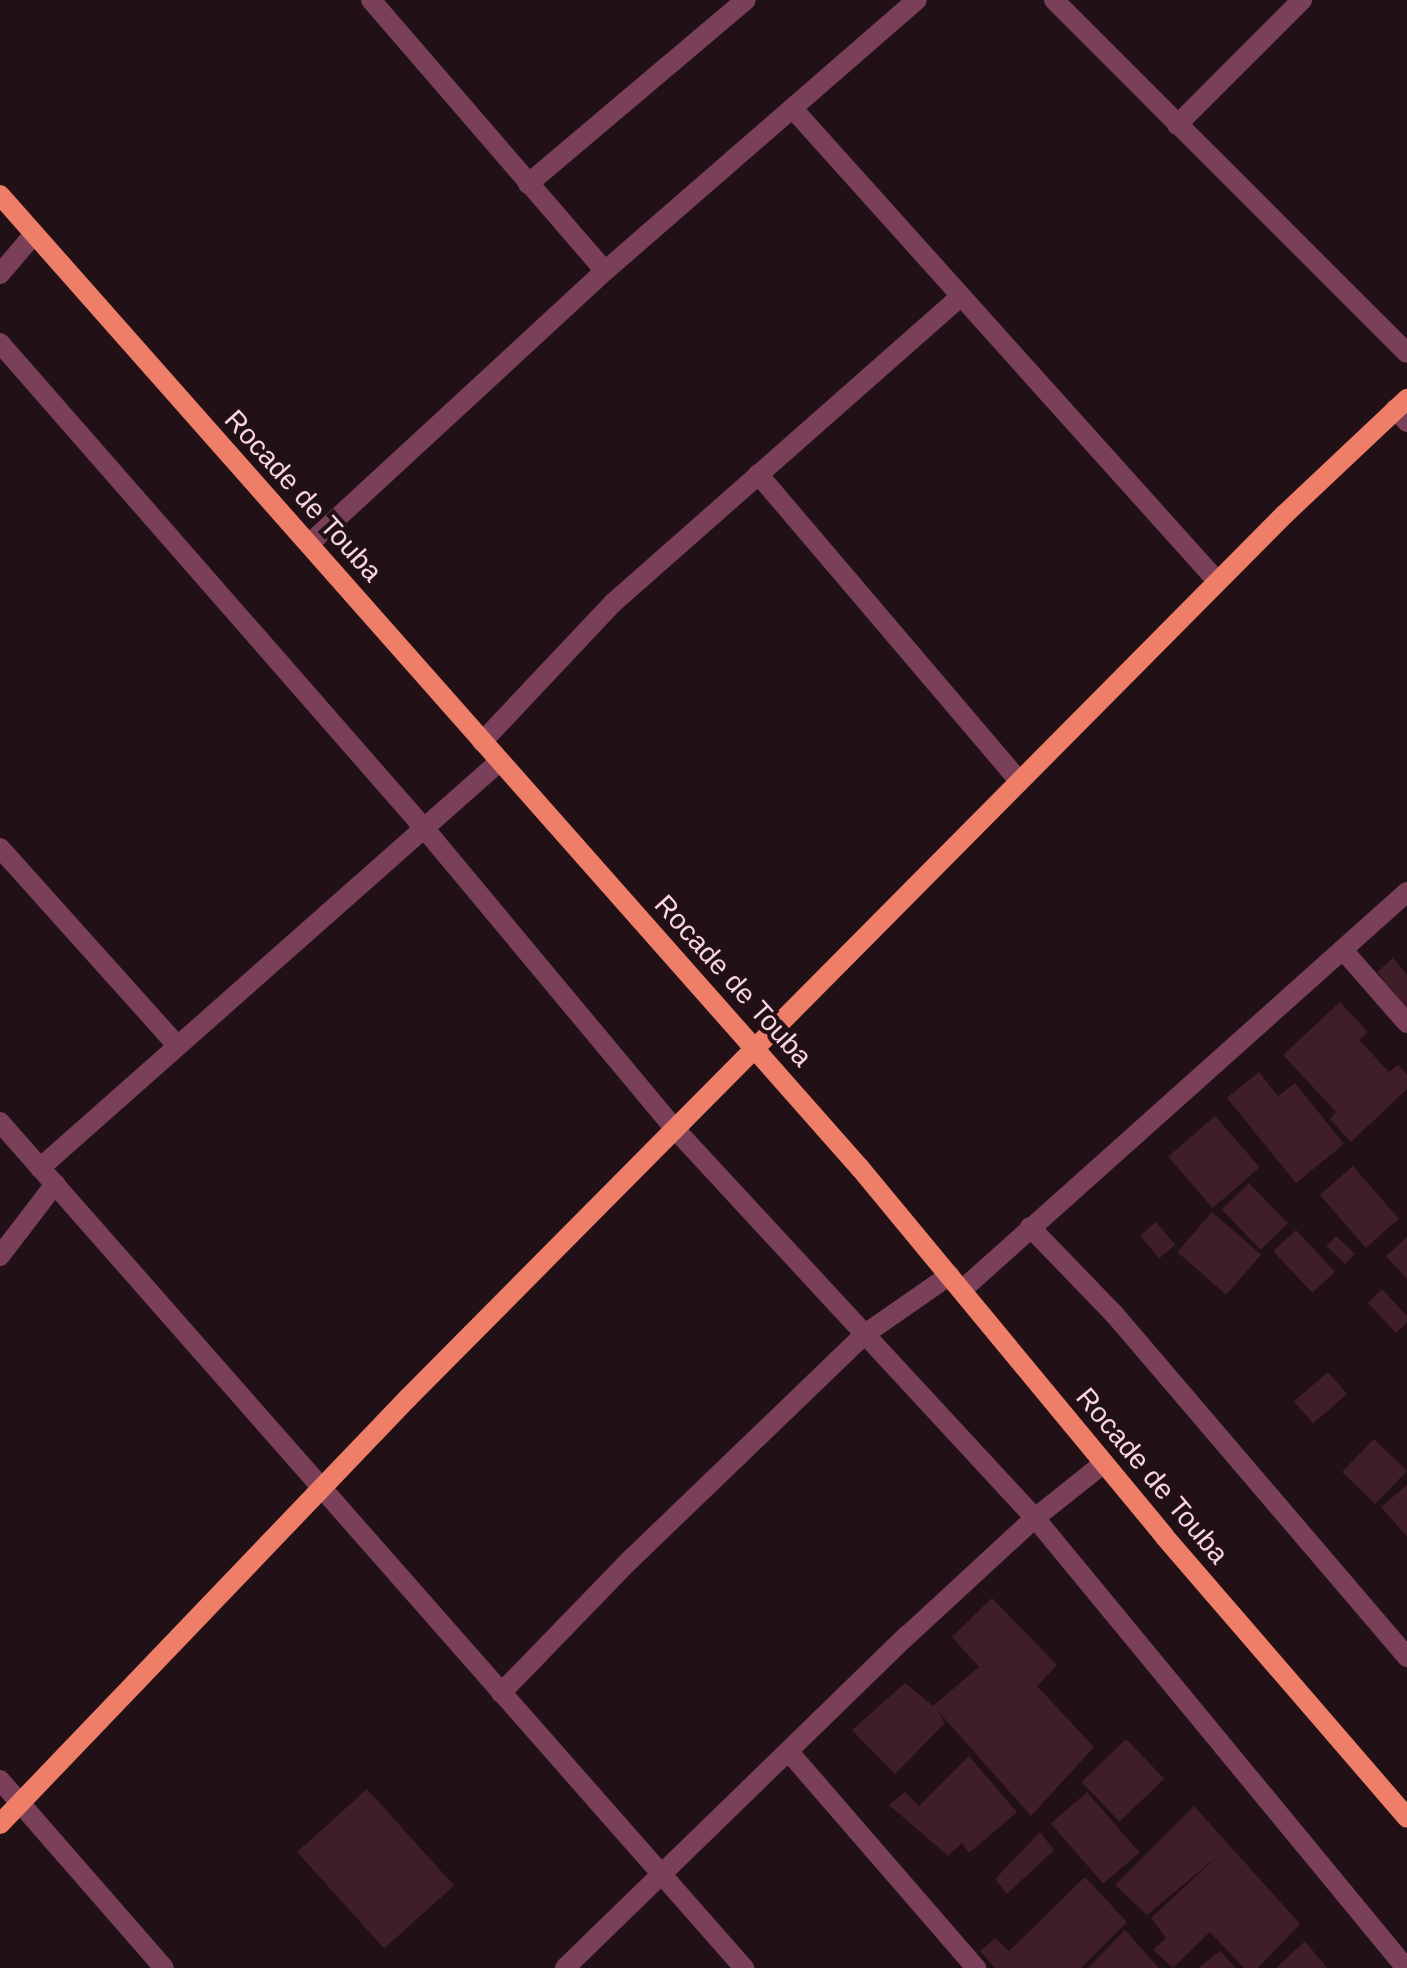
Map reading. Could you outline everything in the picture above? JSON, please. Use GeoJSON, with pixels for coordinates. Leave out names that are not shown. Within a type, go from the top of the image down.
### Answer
{"type":"FeatureCollection","features":[{"type":"Feature","properties":{"kind":"main road","name":"Rocade de Touba"},"geometry":{"type":"LineString","coordinates":[[0,195],[754,1048],[956,1282],[1104,1463],[1407,1818]]}},
{"type":"Feature","properties":{"kind":"main road"},"geometry":{"type":"LineString","coordinates":[[0,1824],[321,1487],[754,1048],[1218,582],[1403,410]]}},
{"type":"Feature","properties":{"kind":"street"},"geometry":{"type":"LineString","coordinates":[[371,0],[605,271]]}},
{"type":"Feature","properties":{"kind":"street"},"geometry":{"type":"LineString","coordinates":[[528,184],[746,0]]}},
{"type":"Feature","properties":{"kind":"street"},"geometry":{"type":"LineString","coordinates":[[309,544],[605,271],[917,0]]}},
{"type":"Feature","properties":{"kind":"street"},"geometry":{"type":"LineString","coordinates":[[1054,0],[1177,125],[1404,343]]}},
{"type":"Feature","properties":{"kind":"street"},"geometry":{"type":"LineString","coordinates":[[1177,125],[1302,0]]}},
{"type":"Feature","properties":{"kind":"street"},"geometry":{"type":"LineString","coordinates":[[794,110],[1218,582]]}},
{"type":"Feature","properties":{"kind":"street"},"geometry":{"type":"LineString","coordinates":[[0,274],[34,234]]}},
{"type":"Feature","properties":{"kind":"street"},"geometry":{"type":"LineString","coordinates":[[482,742],[613,603],[960,297]]}},
{"type":"Feature","properties":{"kind":"street"},"geometry":{"type":"LineString","coordinates":[[0,343],[424,828],[675,1129],[1035,1518],[1406,1968]]}},
{"type":"Feature","properties":{"kind":"street"},"geometry":{"type":"LineString","coordinates":[[758,474],[1019,781]]}},
{"type":"Feature","properties":{"kind":"street"},"geometry":{"type":"LineString","coordinates":[[40,1168],[500,761]]}},
{"type":"Feature","properties":{"kind":"street"},"geometry":{"type":"LineString","coordinates":[[0,848],[177,1045]]}},
{"type":"Feature","properties":{"kind":"street"},"geometry":{"type":"LineString","coordinates":[[501,1693],[629,1561],[865,1334],[956,1282],[1030,1227],[1407,892]]}},
{"type":"Feature","properties":{"kind":"street"},"geometry":{"type":"LineString","coordinates":[[1343,950],[1407,1023]]}},
{"type":"Feature","properties":{"kind":"street"},"geometry":{"type":"LineString","coordinates":[[0,1122],[744,1968]]}},
{"type":"Feature","properties":{"kind":"street"},"geometry":{"type":"LineString","coordinates":[[0,1256],[55,1184]]}},
{"type":"Feature","properties":{"kind":"street"},"geometry":{"type":"LineString","coordinates":[[1030,1227],[1115,1315],[1407,1657]]}},
{"type":"Feature","properties":{"kind":"street"},"geometry":{"type":"LineString","coordinates":[[565,1968],[660,1873],[1035,1518],[1104,1463]]}},
{"type":"Feature","properties":{"kind":"street"},"geometry":{"type":"LineString","coordinates":[[789,1752],[976,1968]]}},
{"type":"Feature","properties":{"kind":"street"},"geometry":{"type":"LineString","coordinates":[[0,1780],[164,1968]]}},
{"type":"Feature","properties":{"kind":"building"},"geometry":{"type":"Polygon","coordinates":[[[1393,958],[1407,975],[1407,1009],[1377,972],[1393,958]]]}},
{"type":"Feature","properties":{"kind":"building"},"geometry":{"type":"Polygon","coordinates":[[[1340,1002],[1368,1032],[1359,1040],[1389,1072],[1398,1065],[1407,1074],[1407,1089],[1351,1142],[1330,1119],[1336,1112],[1283,1055],[1340,1002]]]}},
{"type":"Feature","properties":{"kind":"building"},"geometry":{"type":"Polygon","coordinates":[[[1259,1072],[1278,1096],[1295,1083],[1344,1144],[1296,1183],[1227,1098],[1259,1072]]]}},
{"type":"Feature","properties":{"kind":"building"},"geometry":{"type":"Polygon","coordinates":[[[1215,1116],[1260,1167],[1213,1208],[1168,1157],[1215,1116]]]}},
{"type":"Feature","properties":{"kind":"building"},"geometry":{"type":"Polygon","coordinates":[[[1353,1166],[1399,1219],[1366,1248],[1320,1195],[1353,1166]]]}},
{"type":"Feature","properties":{"kind":"building"},"geometry":{"type":"Polygon","coordinates":[[[1249,1183],[1288,1223],[1261,1250],[1222,1209],[1249,1183]]]}},
{"type":"Feature","properties":{"kind":"building"},"geometry":{"type":"Polygon","coordinates":[[[1212,1212],[1261,1255],[1226,1295],[1177,1252],[1212,1212]]]}},
{"type":"Feature","properties":{"kind":"building"},"geometry":{"type":"Polygon","coordinates":[[[1156,1222],[1175,1245],[1159,1258],[1140,1235],[1156,1222]]]}},
{"type":"Feature","properties":{"kind":"building"},"geometry":{"type":"Polygon","coordinates":[[[1296,1230],[1335,1272],[1312,1293],[1273,1251],[1296,1230]]]}},
{"type":"Feature","properties":{"kind":"building"},"geometry":{"type":"Polygon","coordinates":[[[1336,1236],[1355,1254],[1345,1264],[1326,1246],[1336,1236]]]}},
{"type":"Feature","properties":{"kind":"building"},"geometry":{"type":"Polygon","coordinates":[[[1407,1237],[1407,1279],[1386,1256],[1407,1237]]]}},
{"type":"Feature","properties":{"kind":"building"},"geometry":{"type":"Polygon","coordinates":[[[1382,1289],[1407,1316],[1407,1323],[1396,1333],[1368,1303],[1382,1289]]]}},
{"type":"Feature","properties":{"kind":"building"},"geometry":{"type":"Polygon","coordinates":[[[1328,1372],[1347,1394],[1313,1423],[1294,1402],[1328,1372]]]}},
{"type":"Feature","properties":{"kind":"building"},"geometry":{"type":"Polygon","coordinates":[[[1374,1439],[1407,1471],[1375,1504],[1342,1472],[1374,1439]]]}},
{"type":"Feature","properties":{"kind":"building"},"geometry":{"type":"Polygon","coordinates":[[[1407,1485],[1407,1537],[1381,1507],[1407,1485]]]}},
{"type":"Feature","properties":{"kind":"building"},"geometry":{"type":"Polygon","coordinates":[[[992,1598],[1057,1665],[1037,1686],[1094,1747],[1031,1816],[937,1710],[945,1723],[895,1774],[852,1730],[905,1683],[933,1706],[979,1667],[952,1637],[992,1598]]]}},
{"type":"Feature","properties":{"kind":"building"},"geometry":{"type":"Polygon","coordinates":[[[1126,1739],[1164,1779],[1120,1822],[1081,1782],[1126,1739]]]}},
{"type":"Feature","properties":{"kind":"building"},"geometry":{"type":"Polygon","coordinates":[[[969,1756],[1017,1812],[969,1853],[962,1843],[948,1856],[889,1805],[905,1792],[919,1806],[969,1756]]]}},
{"type":"Feature","properties":{"kind":"building"},"geometry":{"type":"Polygon","coordinates":[[[367,1789],[454,1886],[384,1949],[297,1852],[367,1789]]]}},
{"type":"Feature","properties":{"kind":"building"},"geometry":{"type":"Polygon","coordinates":[[[1087,1792],[1139,1852],[1103,1884],[1051,1823],[1087,1792]]]}},
{"type":"Feature","properties":{"kind":"building"},"geometry":{"type":"Polygon","coordinates":[[[1194,1806],[1300,1924],[1258,1968],[1244,1968],[1210,1932],[1173,1968],[1153,1950],[1166,1938],[1151,1918],[1219,1855],[1147,1915],[1115,1885],[1194,1806]]]}},
{"type":"Feature","properties":{"kind":"building"},"geometry":{"type":"Polygon","coordinates":[[[1040,1832],[1054,1850],[1007,1894],[995,1879],[1040,1832]]]}},
{"type":"Feature","properties":{"kind":"building"},"geometry":{"type":"Polygon","coordinates":[[[1085,1877],[1127,1922],[1081,1968],[995,1968],[980,1951],[995,1938],[1009,1951],[1085,1877]]]}},
{"type":"Feature","properties":{"kind":"building"},"geometry":{"type":"Polygon","coordinates":[[[1125,1930],[1159,1968],[1088,1968],[1125,1930]]]}},
{"type":"Feature","properties":{"kind":"building"},"geometry":{"type":"Polygon","coordinates":[[[1305,1941],[1327,1968],[1276,1968],[1305,1941]]]}},
{"type":"Feature","properties":{"kind":"building"},"geometry":{"type":"Polygon","coordinates":[[[1220,1951],[1236,1968],[1198,1968],[1220,1951]]]}}]}
